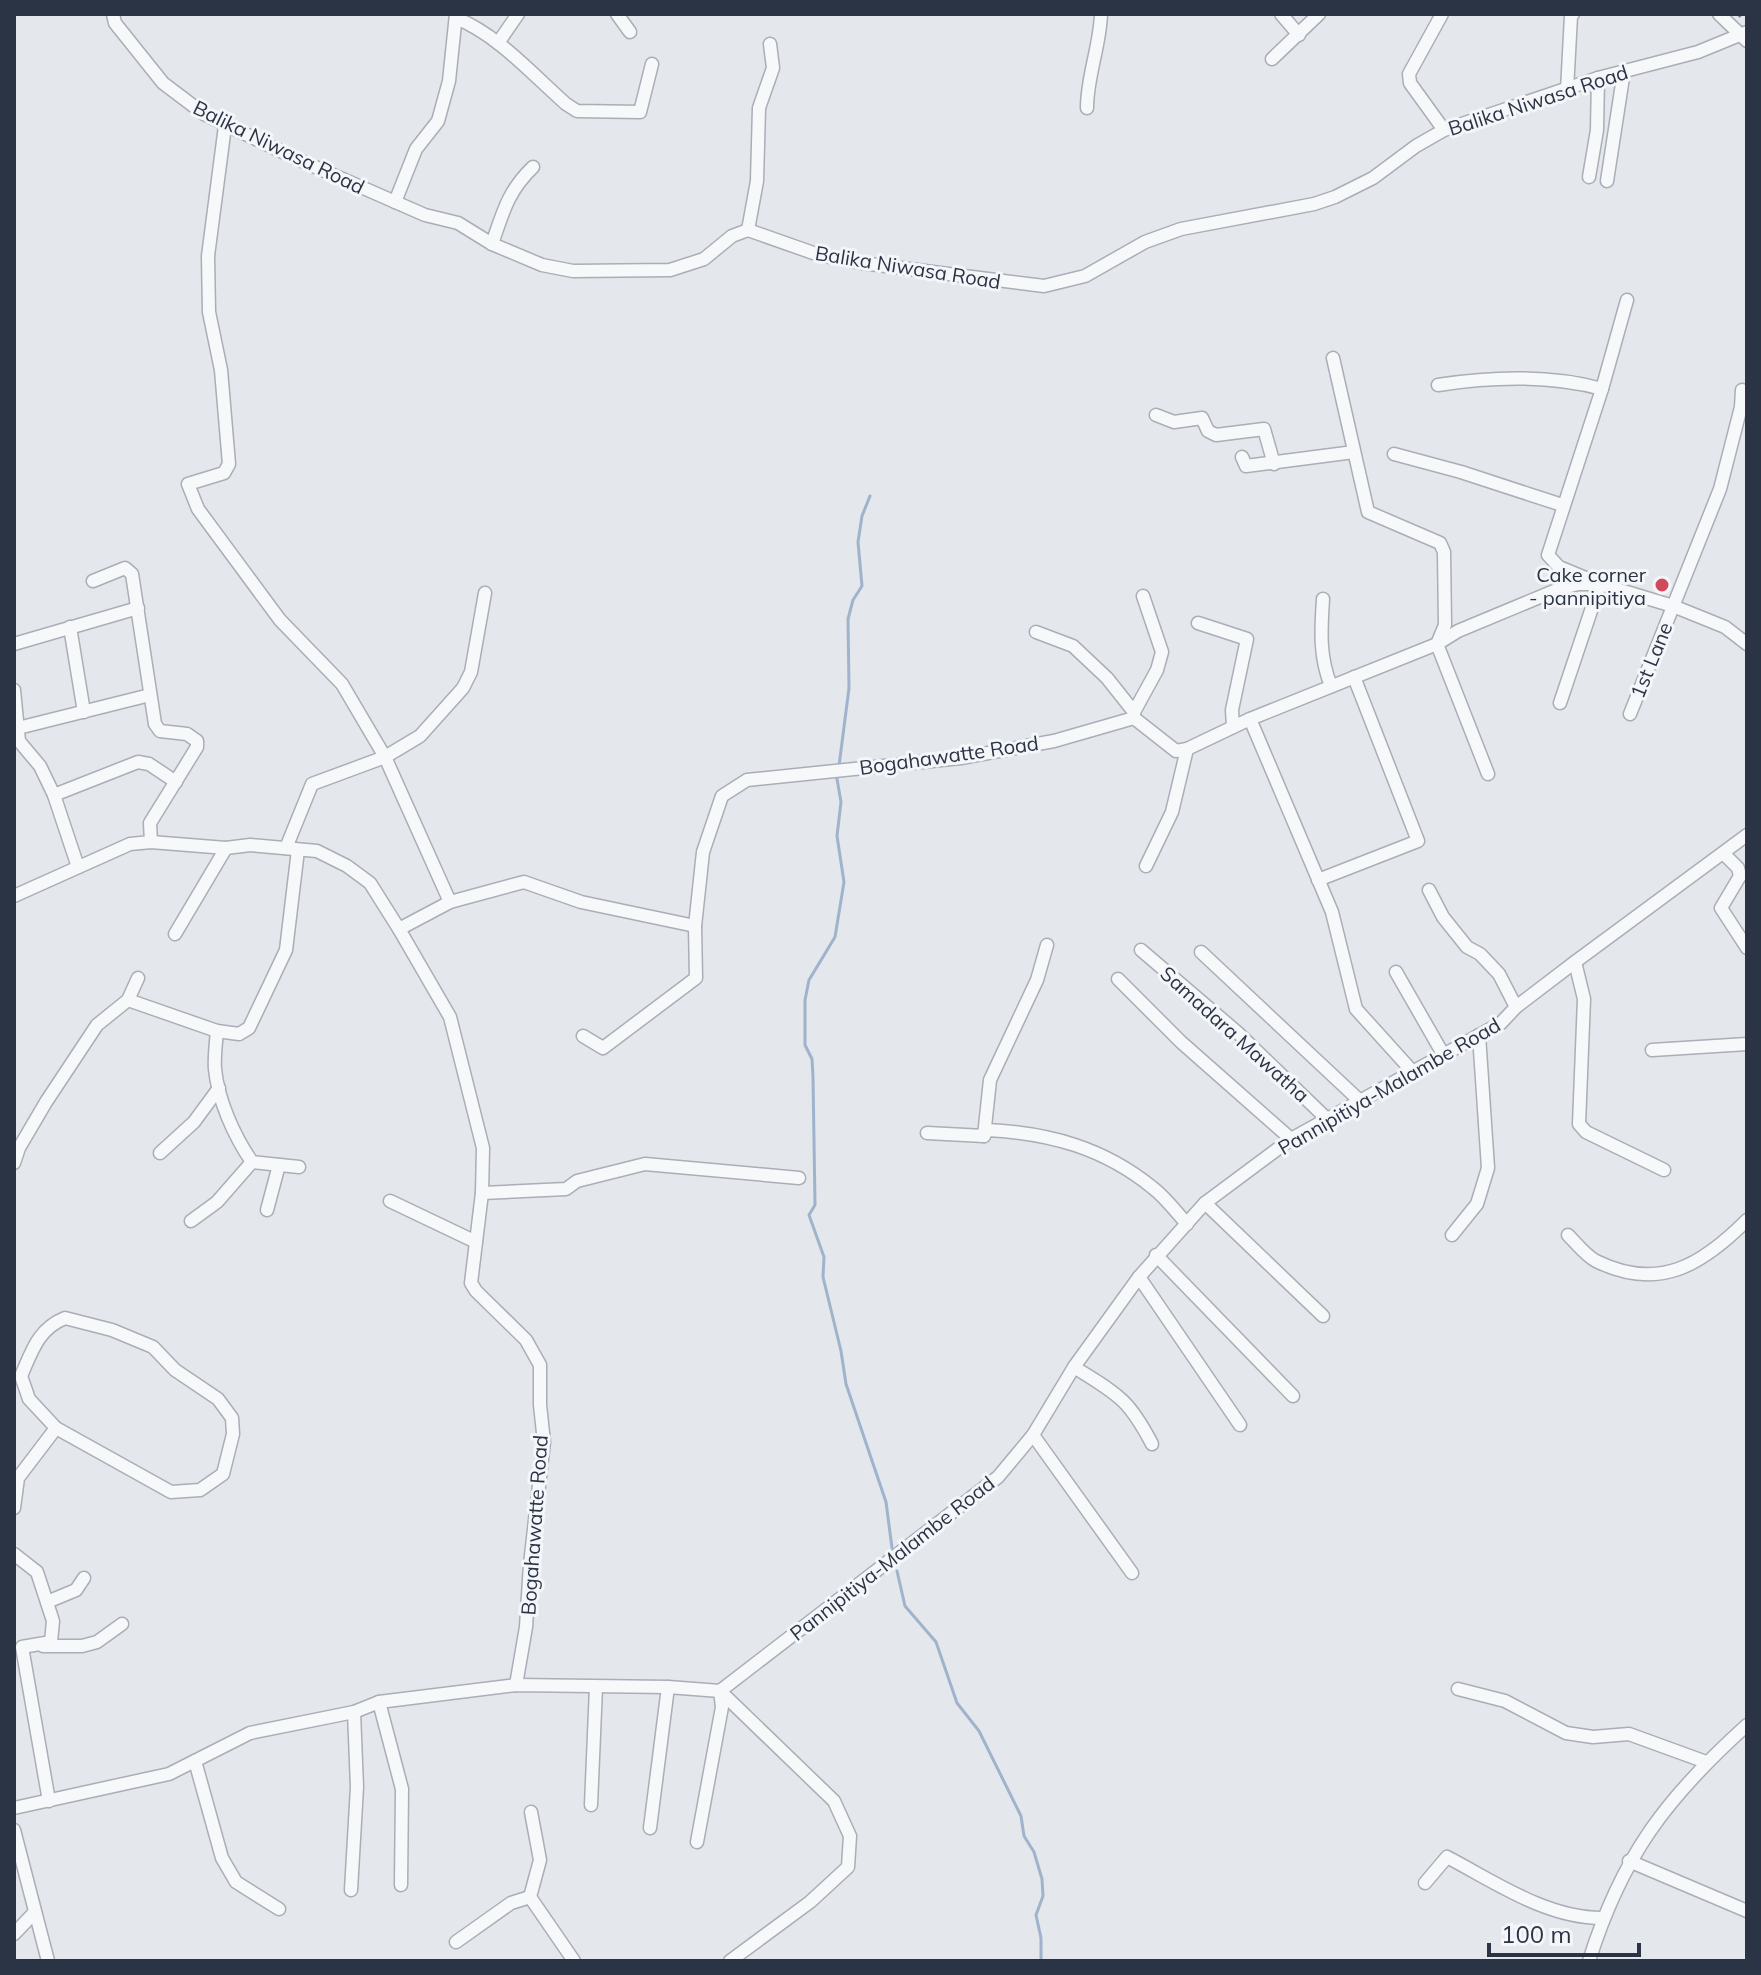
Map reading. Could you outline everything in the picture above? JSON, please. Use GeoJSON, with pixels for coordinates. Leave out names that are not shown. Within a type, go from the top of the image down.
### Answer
{"type":"FeatureCollection","features":[{"type":"Feature","properties":{"kind":"street","name":"Balika Niwasa Road"},"geometry":{"type":"LineString","coordinates":[[113,14],[115,23],[163,83],[181,99],[225,126],[425,215],[458,223],[492,244],[542,265],[573,271],[670,270],[704,259],[732,236],[748,230],[819,255],[1024,285],[1054,285],[1085,276],[1145,242],[1181,229],[1314,204],[1335,197],[1373,178],[1416,146],[1444,130],[1598,78],[1698,52],[1744,36]]}},
{"type":"Feature","properties":{"kind":"street"},"geometry":{"type":"LineString","coordinates":[[498,43],[518,14]]}},
{"type":"Feature","properties":{"kind":"street"},"geometry":{"type":"LineString","coordinates":[[617,14],[630,32]]}},
{"type":"Feature","properties":{"kind":"street"},"geometry":{"type":"LineString","coordinates":[[1087,108],[1087,90],[1101,29],[1101,14]]}},
{"type":"Feature","properties":{"kind":"street"},"geometry":{"type":"LineString","coordinates":[[1281,14],[1299,35]]}},
{"type":"Feature","properties":{"kind":"street"},"geometry":{"type":"LineString","coordinates":[[1272,59],[1319,14]]}},
{"type":"Feature","properties":{"kind":"street"},"geometry":{"type":"LineString","coordinates":[[1442,14],[1409,74],[1410,83],[1444,130]]}},
{"type":"Feature","properties":{"kind":"street"},"geometry":{"type":"LineString","coordinates":[[1567,90],[1573,14]]}},
{"type":"Feature","properties":{"kind":"street"},"geometry":{"type":"LineString","coordinates":[[1719,14],[1744,36]]}},
{"type":"Feature","properties":{"kind":"street"},"geometry":{"type":"LineString","coordinates":[[395,202],[416,149],[438,121],[449,81],[456,16],[498,43],[577,111],[640,112],[652,64]]}},
{"type":"Feature","properties":{"kind":"street"},"geometry":{"type":"LineString","coordinates":[[748,230],[757,181],[759,108],[773,68],[770,44]]}},
{"type":"Feature","properties":{"kind":"street"},"geometry":{"type":"LineString","coordinates":[[1607,181],[1624,71]]}},
{"type":"Feature","properties":{"kind":"street"},"geometry":{"type":"LineString","coordinates":[[1589,177],[1597,130],[1598,78]]}},
{"type":"Feature","properties":{"kind":"street"},"geometry":{"type":"LineString","coordinates":[[225,126],[208,256],[209,312],[221,370],[229,464],[224,473],[188,484],[198,509],[280,620],[342,684],[385,757],[450,902]]}},
{"type":"Feature","properties":{"kind":"street"},"geometry":{"type":"LineString","coordinates":[[492,244],[508,198],[517,183],[533,167]]}},
{"type":"Feature","properties":{"kind":"street"},"geometry":{"type":"LineString","coordinates":[[1627,300],[1602,389],[1548,555],[1559,567],[1600,584],[1673,606],[1725,627],[1747,644]]}},
{"type":"Feature","properties":{"kind":"street"},"geometry":{"type":"LineString","coordinates":[[1333,358],[1368,512],[1440,543],[1444,552],[1445,625],[1437,644],[1488,774]]}},
{"type":"Feature","properties":{"kind":"street"},"geometry":{"type":"LineString","coordinates":[[1438,385],[1481,378],[1507,378],[1602,389]]}},
{"type":"Feature","properties":{"kind":"street","name":"1st Lane"},"geometry":{"type":"LineString","coordinates":[[1630,714],[1720,489],[1744,408],[1742,390]]}},
{"type":"Feature","properties":{"kind":"street"},"geometry":{"type":"LineString","coordinates":[[1156,415],[1174,422],[1202,418],[1208,431],[1216,435],[1264,429],[1274,464]]}},
{"type":"Feature","properties":{"kind":"street"},"geometry":{"type":"LineString","coordinates":[[1242,457],[1246,466],[1354,452]]}},
{"type":"Feature","properties":{"kind":"street"},"geometry":{"type":"LineString","coordinates":[[1394,454],[1562,505]]}},
{"type":"Feature","properties":{"kind":"street"},"geometry":{"type":"LineString","coordinates":[[93,581],[125,568],[132,574],[155,724],[160,731],[187,734],[197,741],[197,747],[150,823],[151,842]]}},
{"type":"Feature","properties":{"kind":"street"},"geometry":{"type":"LineString","coordinates":[[1036,632],[1073,646],[1107,678],[1134,715],[1176,751],[1437,644],[1458,631],[1559,589],[1578,584],[1600,584]]}},
{"type":"Feature","properties":{"kind":"street"},"geometry":{"type":"LineString","coordinates":[[1560,703],[1600,584]]}},
{"type":"Feature","properties":{"kind":"street"},"geometry":{"type":"LineString","coordinates":[[128,1000],[217,1031],[239,1034],[249,1028],[286,950],[292,849],[312,784],[385,757],[420,736],[463,688],[471,672],[485,593]]}},
{"type":"Feature","properties":{"kind":"street"},"geometry":{"type":"LineString","coordinates":[[1134,715],[1157,670],[1162,652],[1143,596]]}},
{"type":"Feature","properties":{"kind":"street"},"geometry":{"type":"LineString","coordinates":[[1323,599],[1320,641],[1324,668],[1331,686]]}},
{"type":"Feature","properties":{"kind":"street"},"geometry":{"type":"LineString","coordinates":[[14,644],[138,608]]}},
{"type":"Feature","properties":{"kind":"street"},"geometry":{"type":"LineString","coordinates":[[1198,623],[1247,639],[1232,710],[1233,727]]}},
{"type":"Feature","properties":{"kind":"street"},"geometry":{"type":"LineString","coordinates":[[70,627],[84,712]]}},
{"type":"Feature","properties":{"kind":"street"},"geometry":{"type":"LineString","coordinates":[[1318,880],[1418,841],[1354,677]]}},
{"type":"Feature","properties":{"kind":"street"},"geometry":{"type":"LineString","coordinates":[[14,690],[19,741],[40,766],[54,795],[78,867]]}},
{"type":"Feature","properties":{"kind":"street"},"geometry":{"type":"LineString","coordinates":[[18,728],[150,695]]}},
{"type":"Feature","properties":{"kind":"street","name":"Bogahawatte Road"},"geometry":{"type":"LineString","coordinates":[[583,1036],[603,1048],[696,978],[695,926],[703,852],[722,796],[747,780],[961,758],[1054,741],[1134,715]]}},
{"type":"Feature","properties":{"kind":"street"},"geometry":{"type":"LineString","coordinates":[[1250,719],[1332,912],[1356,1009],[1412,1071]]}},
{"type":"Feature","properties":{"kind":"street"},"geometry":{"type":"LineString","coordinates":[[1146,866],[1172,812],[1187,749]]}},
{"type":"Feature","properties":{"kind":"street"},"geometry":{"type":"LineString","coordinates":[[54,795],[138,762],[149,764],[176,782]]}},
{"type":"Feature","properties":{"kind":"street","name":"Pannipitiya-Malambe Road"},"geometry":{"type":"LineString","coordinates":[[720,1691],[998,1477],[1033,1435],[1074,1367],[1139,1277],[1205,1203],[1291,1139],[1501,1023],[1516,1007],[1747,835]]}},
{"type":"Feature","properties":{"kind":"street","name":"Bogahawatte Road"},"geometry":{"type":"LineString","coordinates":[[14,896],[130,844],[151,842],[317,851],[347,866],[370,883],[450,1017],[483,1148],[482,1193],[471,1283],[526,1340],[540,1365],[544,1442],[526,1627],[516,1685]]}},
{"type":"Feature","properties":{"kind":"street"},"geometry":{"type":"LineString","coordinates":[[175,934],[226,848]]}},
{"type":"Feature","properties":{"kind":"street"},"geometry":{"type":"LineString","coordinates":[[1724,854],[1738,868],[1740,876],[1721,908],[1747,948]]}},
{"type":"Feature","properties":{"kind":"street"},"geometry":{"type":"LineString","coordinates":[[399,929],[450,902],[524,882],[581,902],[695,926]]}},
{"type":"Feature","properties":{"kind":"street"},"geometry":{"type":"LineString","coordinates":[[1429,890],[1443,917],[1467,947],[1480,954],[1499,974],[1516,1007]]}},
{"type":"Feature","properties":{"kind":"street"},"geometry":{"type":"LineString","coordinates":[[984,1136],[990,1080],[1037,980],[1047,945]]}},
{"type":"Feature","properties":{"kind":"street","name":"Samadara Mawatha"},"geometry":{"type":"LineString","coordinates":[[1141,950],[1238,1033],[1328,1120]]}},
{"type":"Feature","properties":{"kind":"street"},"geometry":{"type":"LineString","coordinates":[[1201,952],[1360,1101]]}},
{"type":"Feature","properties":{"kind":"street"},"geometry":{"type":"LineString","coordinates":[[1575,962],[1584,999],[1579,1124],[1586,1132],[1664,1170]]}},
{"type":"Feature","properties":{"kind":"street"},"geometry":{"type":"LineString","coordinates":[[1396,972],[1443,1054]]}},
{"type":"Feature","properties":{"kind":"street"},"geometry":{"type":"LineString","coordinates":[[14,1163],[19,1148],[46,1102],[97,1025],[128,1000],[138,978]]}},
{"type":"Feature","properties":{"kind":"street"},"geometry":{"type":"LineString","coordinates":[[1118,979],[1181,1042],[1291,1139]]}},
{"type":"Feature","properties":{"kind":"street"},"geometry":{"type":"LineString","coordinates":[[217,1031],[215,1067],[219,1088],[240,1144],[252,1162],[299,1167]]}},
{"type":"Feature","properties":{"kind":"street"},"geometry":{"type":"LineString","coordinates":[[1452,1235],[1477,1204],[1488,1168],[1479,1035]]}},
{"type":"Feature","properties":{"kind":"street"},"geometry":{"type":"LineString","coordinates":[[1652,1050],[1747,1044]]}},
{"type":"Feature","properties":{"kind":"street"},"geometry":{"type":"LineString","coordinates":[[160,1153],[194,1122],[219,1088]]}},
{"type":"Feature","properties":{"kind":"street"},"geometry":{"type":"LineString","coordinates":[[984,1136],[987,1130],[1005,1131],[1078,1144],[1119,1163],[1156,1190],[1187,1224]]}},
{"type":"Feature","properties":{"kind":"street"},"geometry":{"type":"LineString","coordinates":[[927,1133],[984,1136]]}},
{"type":"Feature","properties":{"kind":"street"},"geometry":{"type":"LineString","coordinates":[[191,1221],[217,1202],[252,1162]]}},
{"type":"Feature","properties":{"kind":"street"},"geometry":{"type":"LineString","coordinates":[[482,1193],[566,1189],[577,1181],[645,1164],[799,1178]]}},
{"type":"Feature","properties":{"kind":"street"},"geometry":{"type":"LineString","coordinates":[[267,1210],[279,1165]]}},
{"type":"Feature","properties":{"kind":"street"},"geometry":{"type":"LineString","coordinates":[[390,1201],[476,1242]]}},
{"type":"Feature","properties":{"kind":"street"},"geometry":{"type":"LineString","coordinates":[[1205,1203],[1323,1316]]}},
{"type":"Feature","properties":{"kind":"street"},"geometry":{"type":"LineString","coordinates":[[1568,1235],[1594,1260],[1639,1274],[1674,1273],[1723,1244],[1747,1220]]}},
{"type":"Feature","properties":{"kind":"street"},"geometry":{"type":"LineString","coordinates":[[1156,1255],[1293,1396]]}},
{"type":"Feature","properties":{"kind":"street"},"geometry":{"type":"LineString","coordinates":[[1139,1277],[1240,1425]]}},
{"type":"Feature","properties":{"kind":"street"},"geometry":{"type":"LineString","coordinates":[[65,1318],[112,1330],[153,1347],[175,1370],[218,1399],[232,1418],[233,1434],[223,1474],[200,1490],[171,1492],[56,1428],[29,1399],[21,1376],[39,1336],[51,1324],[65,1318]]}},
{"type":"Feature","properties":{"kind":"street"},"geometry":{"type":"LineString","coordinates":[[1074,1367],[1119,1395],[1136,1412],[1152,1444]]}},
{"type":"Feature","properties":{"kind":"street"},"geometry":{"type":"LineString","coordinates":[[14,1508],[18,1478],[56,1428]]}},
{"type":"Feature","properties":{"kind":"street"},"geometry":{"type":"LineString","coordinates":[[1033,1435],[1132,1573]]}},
{"type":"Feature","properties":{"kind":"street"},"geometry":{"type":"LineString","coordinates":[[14,1556],[37,1572],[47,1602],[53,1633],[51,1642],[43,1646]]}},
{"type":"Feature","properties":{"kind":"street"},"geometry":{"type":"LineString","coordinates":[[47,1602],[76,1590],[84,1578]]}},
{"type":"Feature","properties":{"kind":"street"},"geometry":{"type":"LineString","coordinates":[[49,1801],[22,1647],[82,1646],[97,1642],[122,1624]]}},
{"type":"Feature","properties":{"kind":"street"},"geometry":{"type":"LineString","coordinates":[[14,1808],[169,1774],[250,1733],[354,1712],[379,1702],[516,1685],[668,1687],[720,1691],[834,1801],[850,1836],[848,1867],[810,1902],[730,1961]]}},
{"type":"Feature","properties":{"kind":"street"},"geometry":{"type":"LineString","coordinates":[[591,1805],[596,1687]]}},
{"type":"Feature","properties":{"kind":"street"},"geometry":{"type":"LineString","coordinates":[[650,1828],[668,1687]]}},
{"type":"Feature","properties":{"kind":"street"},"geometry":{"type":"LineString","coordinates":[[1458,1689],[1505,1701],[1566,1733],[1593,1737],[1629,1734],[1706,1762]]}},
{"type":"Feature","properties":{"kind":"street"},"geometry":{"type":"LineString","coordinates":[[697,1842],[722,1707],[720,1691]]}},
{"type":"Feature","properties":{"kind":"street"},"geometry":{"type":"LineString","coordinates":[[379,1702],[402,1789],[401,1885]]}},
{"type":"Feature","properties":{"kind":"street"},"geometry":{"type":"LineString","coordinates":[[351,1890],[357,1787],[354,1712]]}},
{"type":"Feature","properties":{"kind":"street"},"geometry":{"type":"LineString","coordinates":[[1589,1961],[1602,1918],[1629,1861],[1665,1808],[1706,1762],[1747,1725]]}},
{"type":"Feature","properties":{"kind":"street"},"geometry":{"type":"LineString","coordinates":[[195,1761],[222,1858],[236,1882],[279,1909]]}},
{"type":"Feature","properties":{"kind":"street"},"geometry":{"type":"LineString","coordinates":[[531,1812],[540,1860],[530,1897],[574,1961]]}},
{"type":"Feature","properties":{"kind":"street"},"geometry":{"type":"LineString","coordinates":[[14,1830],[48,1961]]}},
{"type":"Feature","properties":{"kind":"street"},"geometry":{"type":"LineString","coordinates":[[1425,1883],[1447,1857],[1541,1906],[1582,1918],[1602,1918]]}},
{"type":"Feature","properties":{"kind":"street"},"geometry":{"type":"LineString","coordinates":[[1629,1861],[1747,1911]]}},
{"type":"Feature","properties":{"kind":"street"},"geometry":{"type":"LineString","coordinates":[[456,1942],[511,1903],[530,1897]]}},
{"type":"Feature","properties":{"kind":"street"},"geometry":{"type":"LineString","coordinates":[[14,1934],[34,1913]]}},
{"type":"Feature","properties":{"kind":"waterway"},"geometry":{"type":"LineString","coordinates":[[839,766],[849,688],[848,619],[853,600],[862,586],[858,542],[862,516],[870,496]]}},
{"type":"Feature","properties":{"kind":"waterway"},"geometry":{"type":"LineString","coordinates":[[837,779],[841,802],[837,836],[844,882],[835,937],[809,980],[805,1000],[805,1045],[812,1059],[813,1077],[815,1205],[809,1215],[824,1257],[823,1277],[846,1384],[886,1502],[892,1548]]}},
{"type":"Feature","properties":{"kind":"waterway"},"geometry":{"type":"LineString","coordinates":[[897,1571],[905,1606],[936,1642],[957,1703],[979,1731],[1021,1816],[1024,1836],[1034,1852],[1042,1879],[1043,1896],[1036,1915],[1041,1938],[1041,1961]]}},
{"type":"Feature","properties":{"kind":"railway"},"geometry":{"type":"LineString","coordinates":[[1738,14],[1747,24]]}},
{"type":"Feature","properties":{"kind":"place","name":"Cake corner - pannipitiya"},"geometry":{"type":"Point","coordinates":[1662,585]}}]}
